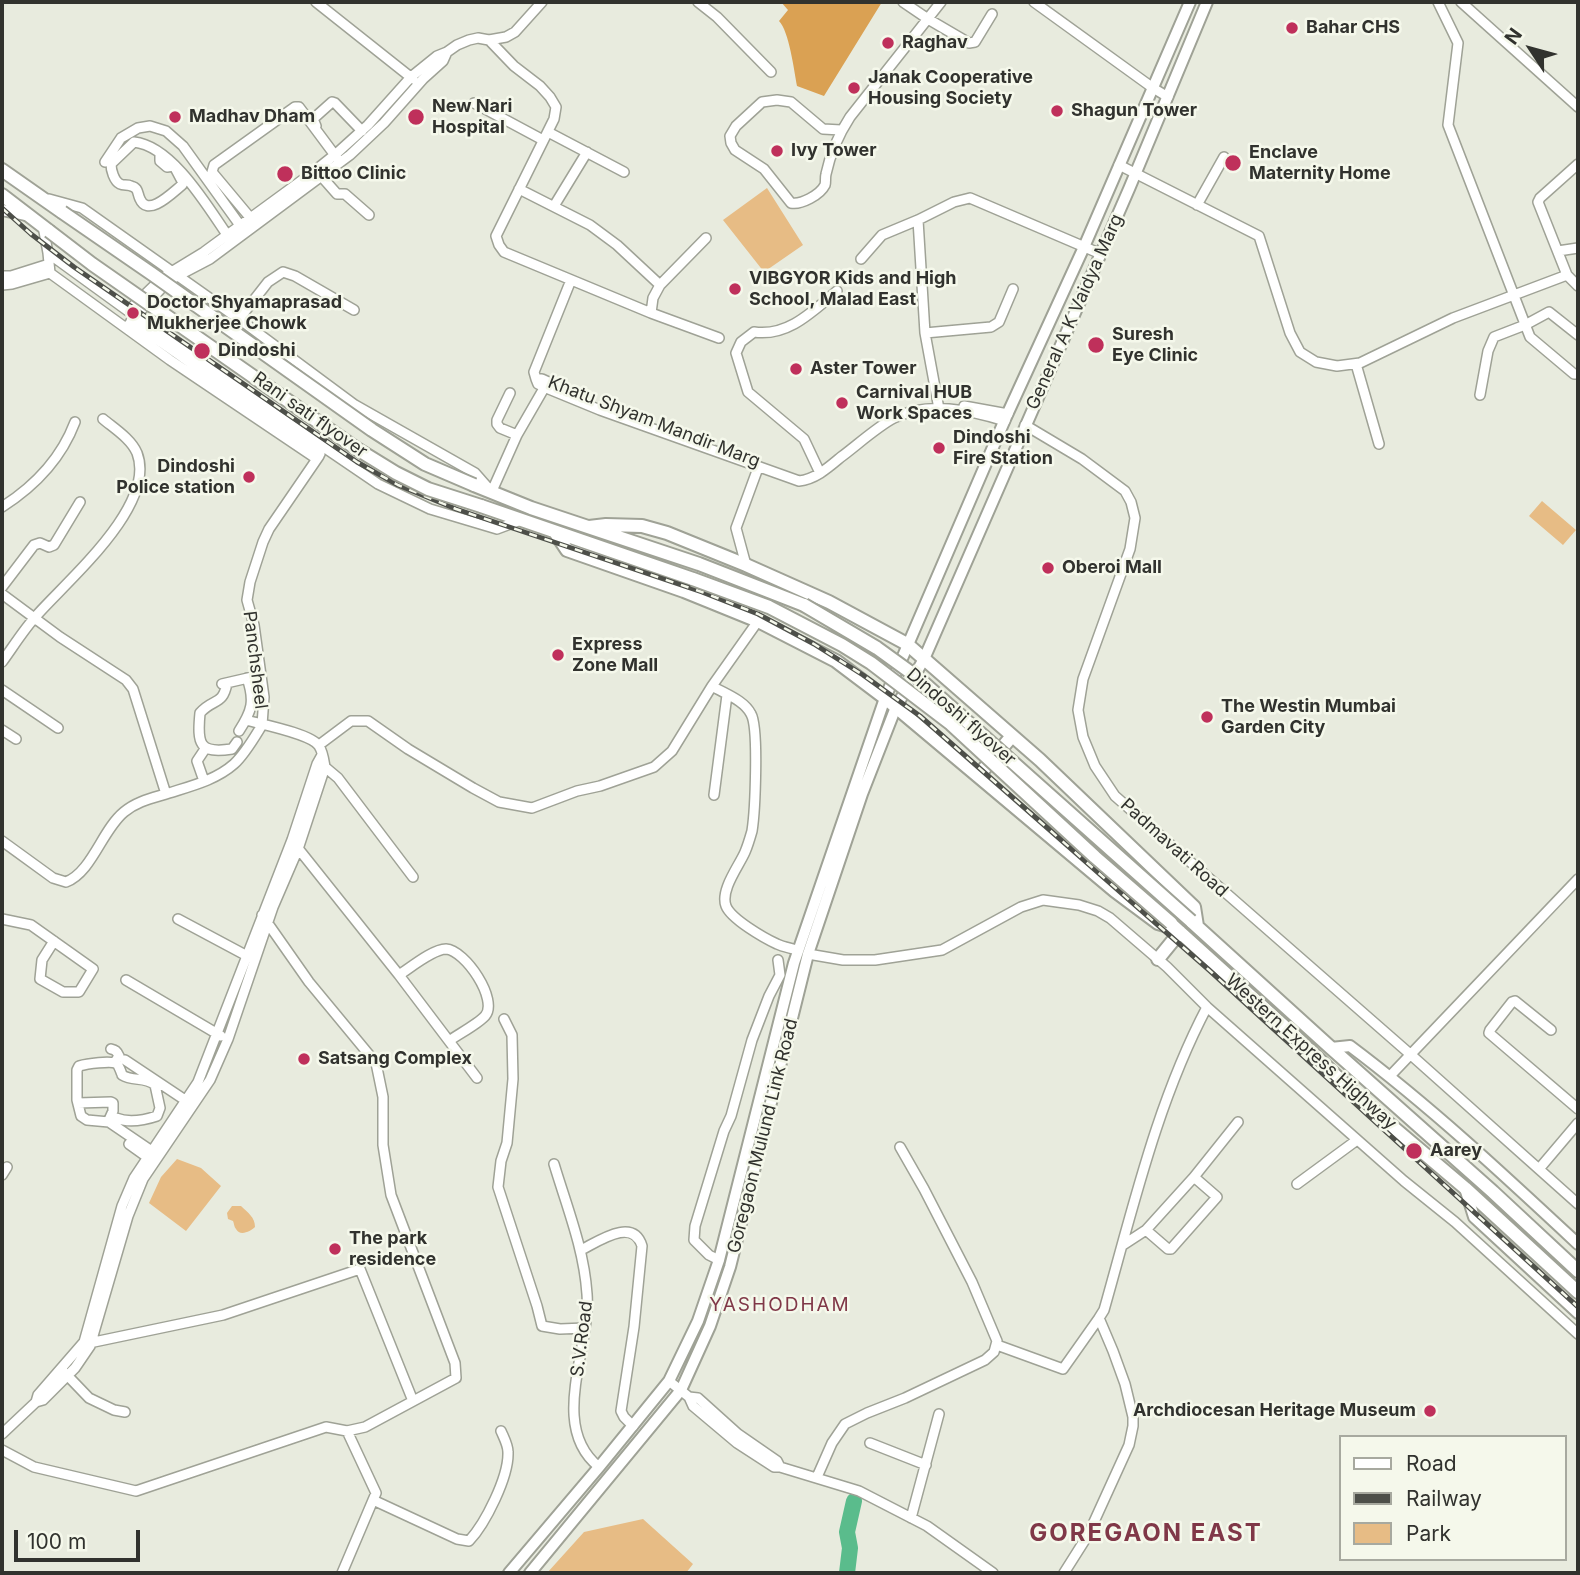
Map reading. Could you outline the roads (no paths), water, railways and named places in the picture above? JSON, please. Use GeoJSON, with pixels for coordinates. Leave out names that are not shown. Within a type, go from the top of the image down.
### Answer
{"type":"FeatureCollection","features":[{"type":"Feature","properties":{"kind":"highway"},"geometry":{"type":"LineString","coordinates":[[2,170],[40,197]]}},
{"type":"Feature","properties":{"kind":"highway"},"geometry":{"type":"LineString","coordinates":[[2,195],[39,224]]}},
{"type":"Feature","properties":{"kind":"highway","name":"Rani sati flyover"},"geometry":{"type":"LineString","coordinates":[[40,197],[372,430],[425,464],[531,508],[589,527]]}},
{"type":"Feature","properties":{"kind":"highway","name":"Rani sati flyover"},"geometry":{"type":"LineString","coordinates":[[39,224],[357,449],[396,473],[428,489],[521,520]]}},
{"type":"Feature","properties":{"kind":"highway"},"geometry":{"type":"LineString","coordinates":[[521,520],[555,532],[567,550],[684,591],[758,621],[836,661],[896,707],[1115,891],[1158,923],[1176,928],[1158,959]]}},
{"type":"Feature","properties":{"kind":"highway"},"geometry":{"type":"LineString","coordinates":[[589,527],[642,526],[667,533],[829,602],[907,644],[1040,760],[1194,907],[1194,924]]}},
{"type":"Feature","properties":{"kind":"highway","name":"Dindoshi flyover"},"geometry":{"type":"LineString","coordinates":[[589,527],[699,564],[804,605],[877,648],[934,692],[1194,924]]}},
{"type":"Feature","properties":{"kind":"highway","name":"Dindoshi flyover"},"geometry":{"type":"LineString","coordinates":[[555,532],[769,607],[871,663],[951,724],[1176,928]]}},
{"type":"Feature","properties":{"kind":"highway"},"geometry":{"type":"LineString","coordinates":[[978,776],[1012,736]]}},
{"type":"Feature","properties":{"kind":"highway","name":"Western Express Highway"},"geometry":{"type":"LineString","coordinates":[[1194,924],[1578,1271]]}},
{"type":"Feature","properties":{"kind":"highway","name":"Western Express Highway"},"geometry":{"type":"LineString","coordinates":[[1176,928],[1361,1100],[1465,1188],[1578,1292]]}},
{"type":"Feature","properties":{"kind":"main road","name":"General A K Vaidya Marg"},"geometry":{"type":"LineString","coordinates":[[885,698],[1190,2]]}},
{"type":"Feature","properties":{"kind":"main road","name":"General A K Vaidya Marg"},"geometry":{"type":"LineString","coordinates":[[924,659],[1136,174],[1207,2]]}},
{"type":"Feature","properties":{"kind":"main road"},"geometry":{"type":"LineString","coordinates":[[2,210],[39,224]]}},
{"type":"Feature","properties":{"kind":"main road","name":"Goregaon Mulund Link Road"},"geometry":{"type":"LineString","coordinates":[[530,1573],[685,1394],[730,1267],[803,952],[896,707],[924,659]]}},
{"type":"Feature","properties":{"kind":"main road","name":"Goregaon Mulund Link Road"},"geometry":{"type":"LineString","coordinates":[[509,1573],[669,1381],[698,1321],[719,1260],[803,952],[885,698]]}},
{"type":"Feature","properties":{"kind":"main road"},"geometry":{"type":"LineString","coordinates":[[1331,1048],[1350,1046],[1390,1076],[1511,1181],[1578,1244]]}},
{"type":"Feature","properties":{"kind":"main road"},"geometry":{"type":"LineString","coordinates":[[1465,1188],[1474,1217],[1578,1313]]}},
{"type":"Feature","properties":{"kind":"main road"},"geometry":{"type":"LineString","coordinates":[[726,1228],[739,1231]]}},
{"type":"Feature","properties":{"kind":"street"},"geometry":{"type":"LineString","coordinates":[[316,2],[415,80]]}},
{"type":"Feature","properties":{"kind":"street"},"geometry":{"type":"LineString","coordinates":[[293,193],[322,177],[437,56],[469,40],[506,37],[515,32],[542,2]]}},
{"type":"Feature","properties":{"kind":"street"},"geometry":{"type":"LineString","coordinates":[[698,2],[717,17],[771,72]]}},
{"type":"Feature","properties":{"kind":"street"},"geometry":{"type":"LineString","coordinates":[[903,2],[969,43],[975,42],[992,14]]}},
{"type":"Feature","properties":{"kind":"street"},"geometry":{"type":"LineString","coordinates":[[841,130],[823,129],[791,103],[777,100],[762,102],[736,126],[730,136],[735,150],[764,169],[791,203],[804,202],[825,184],[841,130],[941,2]]}},
{"type":"Feature","properties":{"kind":"street"},"geometry":{"type":"LineString","coordinates":[[1034,2],[1168,97]]}},
{"type":"Feature","properties":{"kind":"street"},"geometry":{"type":"LineString","coordinates":[[1438,2],[1458,43],[1448,125],[1530,337],[1574,374],[1578,374]]}},
{"type":"Feature","properties":{"kind":"street"},"geometry":{"type":"LineString","coordinates":[[1461,2],[1578,107]]}},
{"type":"Feature","properties":{"kind":"street"},"geometry":{"type":"LineString","coordinates":[[489,40],[514,66],[540,86],[556,107],[554,119],[496,236],[504,252],[719,338]]}},
{"type":"Feature","properties":{"kind":"street"},"geometry":{"type":"LineString","coordinates":[[339,158],[313,119],[332,102],[368,129]]}},
{"type":"Feature","properties":{"kind":"street"},"geometry":{"type":"LineString","coordinates":[[474,103],[587,152],[624,172]]}},
{"type":"Feature","properties":{"kind":"street"},"geometry":{"type":"LineString","coordinates":[[253,221],[212,172],[214,165],[295,107],[299,107],[339,158]]}},
{"type":"Feature","properties":{"kind":"street"},"geometry":{"type":"LineString","coordinates":[[105,162],[121,138],[138,128],[150,126],[166,131],[183,146],[243,229]]}},
{"type":"Feature","properties":{"kind":"street"},"geometry":{"type":"LineString","coordinates":[[160,154],[160,161],[167,167],[174,166],[183,183],[153,206],[141,202],[138,190],[133,186],[117,182],[111,170],[111,164],[134,142],[168,157],[182,172],[229,238]]}},
{"type":"Feature","properties":{"kind":"street"},"geometry":{"type":"LineString","coordinates":[[554,206],[587,152]]}},
{"type":"Feature","properties":{"kind":"street"},"geometry":{"type":"LineString","coordinates":[[1197,205],[1224,157]]}},
{"type":"Feature","properties":{"kind":"street"},"geometry":{"type":"LineString","coordinates":[[49,263],[128,311],[163,277],[175,274],[207,256],[339,158]]}},
{"type":"Feature","properties":{"kind":"street"},"geometry":{"type":"LineString","coordinates":[[1578,164],[1538,202],[1567,275],[1578,286]]}},
{"type":"Feature","properties":{"kind":"street"},"geometry":{"type":"LineString","coordinates":[[1119,165],[1259,236],[1290,333],[1300,352],[1316,362],[1337,366],[1356,364],[1453,318],[1567,275]]}},
{"type":"Feature","properties":{"kind":"street"},"geometry":{"type":"LineString","coordinates":[[322,177],[337,194],[345,194],[369,215]]}},
{"type":"Feature","properties":{"kind":"street"},"geometry":{"type":"LineString","coordinates":[[519,189],[590,225],[617,245],[660,285]]}},
{"type":"Feature","properties":{"kind":"street"},"geometry":{"type":"LineString","coordinates":[[40,197],[82,208],[355,405],[474,473],[488,490],[546,384]]}},
{"type":"Feature","properties":{"kind":"street"},"geometry":{"type":"LineString","coordinates":[[861,259],[883,235],[954,202],[970,198],[1101,254]]}},
{"type":"Feature","properties":{"kind":"street"},"geometry":{"type":"LineString","coordinates":[[918,220],[925,333],[938,406]]}},
{"type":"Feature","properties":{"kind":"street"},"geometry":{"type":"LineString","coordinates":[[39,224],[49,263],[131,322],[213,368],[320,454]]}},
{"type":"Feature","properties":{"kind":"street"},"geometry":{"type":"LineString","coordinates":[[651,313],[653,298],[660,285],[706,238]]}},
{"type":"Feature","properties":{"kind":"street"},"geometry":{"type":"LineString","coordinates":[[1558,251],[1578,248]]}},
{"type":"Feature","properties":{"kind":"street"},"geometry":{"type":"LineString","coordinates":[[2,276],[11,276],[49,263]]}},
{"type":"Feature","properties":{"kind":"street"},"geometry":{"type":"LineString","coordinates":[[2,285],[12,284],[49,263]]}},
{"type":"Feature","properties":{"kind":"street"},"geometry":{"type":"LineString","coordinates":[[239,319],[268,282],[283,272],[295,276],[354,310]]}},
{"type":"Feature","properties":{"kind":"street"},"geometry":{"type":"LineString","coordinates":[[131,322],[175,274]]}},
{"type":"Feature","properties":{"kind":"street","name":"Khatu Shyam Mandir Marg"},"geometry":{"type":"LineString","coordinates":[[571,280],[534,372],[538,384],[546,384],[583,401],[749,461],[802,477],[819,471]]}},
{"type":"Feature","properties":{"kind":"street"},"geometry":{"type":"LineString","coordinates":[[925,333],[991,327],[999,322],[1013,289]]}},
{"type":"Feature","properties":{"kind":"street"},"geometry":{"type":"LineString","coordinates":[[819,471],[804,439],[748,392],[736,353],[741,342],[754,332],[767,334],[798,323],[837,291]]}},
{"type":"Feature","properties":{"kind":"street"},"geometry":{"type":"LineString","coordinates":[[1480,395],[1492,340],[1497,335],[1525,325],[1549,312],[1578,335]]}},
{"type":"Feature","properties":{"kind":"street"},"geometry":{"type":"LineString","coordinates":[[131,322],[170,360],[320,454],[378,484],[430,509],[497,529],[521,520]]}},
{"type":"Feature","properties":{"kind":"street"},"geometry":{"type":"LineString","coordinates":[[1356,364],[1379,444]]}},
{"type":"Feature","properties":{"kind":"street"},"geometry":{"type":"LineString","coordinates":[[510,393],[497,425],[517,435]]}},
{"type":"Feature","properties":{"kind":"street","name":"Khatu Shyam Mandir Marg"},"geometry":{"type":"LineString","coordinates":[[749,461],[758,467],[799,481],[806,480],[892,419],[911,412],[938,406],[1006,418]]}},
{"type":"Feature","properties":{"kind":"street"},"geometry":{"type":"LineString","coordinates":[[2,662],[35,617],[102,547],[132,502],[140,467],[136,452],[127,438],[103,419]]}},
{"type":"Feature","properties":{"kind":"street"},"geometry":{"type":"LineString","coordinates":[[2,508],[57,458],[75,422]]}},
{"type":"Feature","properties":{"kind":"street","name":"Padmavati Road"},"geometry":{"type":"LineString","coordinates":[[1026,425],[1082,459],[1125,491],[1135,517],[1130,549],[1083,679],[1078,710],[1083,737],[1095,765],[1115,796],[1578,1204]]}},
{"type":"Feature","properties":{"kind":"street","name":"Panchsheel"},"geometry":{"type":"LineString","coordinates":[[262,725],[264,697],[254,625],[247,600],[250,582],[269,529],[320,454]]}},
{"type":"Feature","properties":{"kind":"street"},"geometry":{"type":"LineString","coordinates":[[746,565],[736,528],[758,467]]}},
{"type":"Feature","properties":{"kind":"street"},"geometry":{"type":"LineString","coordinates":[[2,587],[34,545],[54,545],[80,502]]}},
{"type":"Feature","properties":{"kind":"street"},"geometry":{"type":"LineString","coordinates":[[2,594],[60,637],[127,680],[133,689],[166,794]]}},
{"type":"Feature","properties":{"kind":"street"},"geometry":{"type":"LineString","coordinates":[[321,750],[351,721],[368,721],[408,749],[499,802],[532,807],[654,767],[672,751],[712,686],[758,621]]}},
{"type":"Feature","properties":{"kind":"street"},"geometry":{"type":"LineString","coordinates":[[237,742],[232,749],[205,749],[201,742],[201,713],[206,706],[220,700],[225,692],[224,684],[261,675]]}},
{"type":"Feature","properties":{"kind":"street"},"geometry":{"type":"LineString","coordinates":[[239,731],[251,708],[252,692],[247,678]]}},
{"type":"Feature","properties":{"kind":"street"},"geometry":{"type":"LineString","coordinates":[[712,686],[747,708],[753,716],[755,772],[751,833],[746,850],[724,896],[731,914],[780,945],[843,960],[875,960],[942,950],[1021,907],[1043,900],[1079,905],[1110,918],[1578,1334]]}},
{"type":"Feature","properties":{"kind":"street"},"geometry":{"type":"LineString","coordinates":[[2,690],[58,728]]}},
{"type":"Feature","properties":{"kind":"street"},"geometry":{"type":"LineString","coordinates":[[714,795],[727,695]]}},
{"type":"Feature","properties":{"kind":"street"},"geometry":{"type":"LineString","coordinates":[[189,1103],[246,956],[273,907],[299,849],[321,766],[321,750],[310,738],[246,720]]}},
{"type":"Feature","properties":{"kind":"street"},"geometry":{"type":"LineString","coordinates":[[2,841],[53,878],[66,882],[75,879],[125,810],[153,797],[216,776],[234,764],[262,725]]}},
{"type":"Feature","properties":{"kind":"street"},"geometry":{"type":"LineString","coordinates":[[2,730],[16,739]]}},
{"type":"Feature","properties":{"kind":"street"},"geometry":{"type":"LineString","coordinates":[[204,781],[197,761],[205,749]]}},
{"type":"Feature","properties":{"kind":"street"},"geometry":{"type":"LineString","coordinates":[[88,1341],[114,1248],[122,1206],[134,1178],[209,1080],[228,1040],[256,960],[265,919],[321,766]]}},
{"type":"Feature","properties":{"kind":"street"},"geometry":{"type":"LineString","coordinates":[[321,766],[338,778],[413,877]]}},
{"type":"Feature","properties":{"kind":"street"},"geometry":{"type":"LineString","coordinates":[[292,840],[477,1078]]}},
{"type":"Feature","properties":{"kind":"street"},"geometry":{"type":"LineString","coordinates":[[1390,1076],[1578,879]]}},
{"type":"Feature","properties":{"kind":"street"},"geometry":{"type":"LineString","coordinates":[[2,919],[31,925],[54,941],[93,969],[79,992],[63,992],[40,979],[42,960],[54,941]]}},
{"type":"Feature","properties":{"kind":"street"},"geometry":{"type":"LineString","coordinates":[[178,919],[256,960]]}},
{"type":"Feature","properties":{"kind":"street"},"geometry":{"type":"LineString","coordinates":[[2,1450],[34,1467],[136,1491],[326,1427],[347,1431],[365,1427],[456,1378],[455,1363],[391,1195],[383,1145],[383,1097],[376,1063],[309,982],[265,919]]}},
{"type":"Feature","properties":{"kind":"street"},"geometry":{"type":"LineString","coordinates":[[399,975],[438,950],[448,949],[460,955],[471,968],[485,990],[489,1006],[485,1016],[449,1041]]}},
{"type":"Feature","properties":{"kind":"street"},"geometry":{"type":"LineString","coordinates":[[719,1260],[701,1249],[694,1240],[695,1226],[731,1116],[752,1040],[780,975],[778,960]]}},
{"type":"Feature","properties":{"kind":"street"},"geometry":{"type":"LineString","coordinates":[[126,980],[228,1040]]}},
{"type":"Feature","properties":{"kind":"street"},"geometry":{"type":"LineString","coordinates":[[1551,1030],[1515,1001],[1511,1002],[1489,1033],[1578,1109]]}},
{"type":"Feature","properties":{"kind":"street"},"geometry":{"type":"LineString","coordinates":[[996,1345],[1063,1369],[1104,1310],[1141,1174],[1178,1070],[1207,1007]]}},
{"type":"Feature","properties":{"kind":"street"},"geometry":{"type":"LineString","coordinates":[[504,1019],[512,1035],[513,1079],[507,1143],[501,1161],[498,1188],[542,1326],[560,1329],[585,1328]]}},
{"type":"Feature","properties":{"kind":"street"},"geometry":{"type":"LineString","coordinates":[[111,1049],[118,1053],[120,1061],[122,1075],[129,1079],[144,1079],[155,1085],[160,1108],[158,1116],[148,1120],[122,1121],[87,1120],[80,1116],[77,1070],[79,1066],[89,1063],[120,1061],[189,1103]]}},
{"type":"Feature","properties":{"kind":"street"},"geometry":{"type":"LineString","coordinates":[[78,1103],[111,1102],[112,1120]]}},
{"type":"Feature","properties":{"kind":"street"},"geometry":{"type":"LineString","coordinates":[[112,1120],[153,1156]]}},
{"type":"Feature","properties":{"kind":"street"},"geometry":{"type":"LineString","coordinates":[[1123,1245],[1146,1230],[1194,1177],[1238,1122]]}},
{"type":"Feature","properties":{"kind":"street"},"geometry":{"type":"LineString","coordinates":[[1539,1169],[1578,1123]]}},
{"type":"Feature","properties":{"kind":"street"},"geometry":{"type":"LineString","coordinates":[[1297,1184],[1357,1140]]}},
{"type":"Feature","properties":{"kind":"street"},"geometry":{"type":"LineString","coordinates":[[129,1143],[153,1156]]}},
{"type":"Feature","properties":{"kind":"street"},"geometry":{"type":"LineString","coordinates":[[817,1477],[832,1443],[845,1424],[985,1360],[994,1352],[998,1341],[972,1282],[900,1147]]}},
{"type":"Feature","properties":{"kind":"street"},"geometry":{"type":"LineString","coordinates":[[114,1248],[153,1156]]}},
{"type":"Feature","properties":{"kind":"street","name":"S.V.Road"},"geometry":{"type":"LineString","coordinates":[[554,1164],[581,1250],[588,1296],[573,1409],[575,1427],[584,1452],[599,1467]]}},
{"type":"Feature","properties":{"kind":"street"},"geometry":{"type":"LineString","coordinates":[[1146,1230],[1171,1249],[1217,1197],[1194,1177]]}},
{"type":"Feature","properties":{"kind":"street"},"geometry":{"type":"LineString","coordinates":[[581,1250],[625,1231],[640,1238],[642,1246],[634,1327],[621,1411],[633,1426]]}},
{"type":"Feature","properties":{"kind":"street"},"geometry":{"type":"LineString","coordinates":[[2,1434],[36,1402],[43,1399],[80,1347],[88,1341],[223,1315],[360,1269],[413,1401]]}},
{"type":"Feature","properties":{"kind":"street"},"geometry":{"type":"LineString","coordinates":[[1064,1573],[1088,1535],[1131,1436],[1133,1417],[1125,1384],[1099,1318]]}},
{"type":"Feature","properties":{"kind":"street"},"geometry":{"type":"LineString","coordinates":[[64,1372],[89,1398],[114,1410],[125,1412]]}},
{"type":"Feature","properties":{"kind":"street"},"geometry":{"type":"LineString","coordinates":[[669,1381],[685,1394],[698,1398],[701,1406],[756,1451],[778,1461],[780,1466],[859,1491],[927,1526],[993,1573]]}},
{"type":"Feature","properties":{"kind":"street"},"geometry":{"type":"LineString","coordinates":[[911,1518],[939,1414]]}},
{"type":"Feature","properties":{"kind":"street"},"geometry":{"type":"LineString","coordinates":[[342,1573],[376,1493],[347,1431]]}},
{"type":"Feature","properties":{"kind":"street"},"geometry":{"type":"LineString","coordinates":[[373,1500],[457,1539],[469,1541],[480,1529],[501,1484],[508,1450],[501,1431]]}},
{"type":"Feature","properties":{"kind":"street"},"geometry":{"type":"LineString","coordinates":[[870,1443],[926,1465]]}},
{"type":"Feature","properties":{"kind":"waterway"},"geometry":{"type":"LineString","coordinates":[[847,1573],[850,1548],[847,1532],[854,1501]]}},
{"type":"Feature","properties":{"kind":"railway"},"geometry":{"type":"LineString","coordinates":[[2,208],[74,267],[357,462],[398,485],[456,509],[702,592],[758,614],[814,644],[863,675],[920,716],[1209,970],[1578,1307]]}},
{"type":"Feature","properties":{"kind":"place","name":"Bahar CHS"},"geometry":{"type":"Point","coordinates":[1292,28]}},
{"type":"Feature","properties":{"kind":"place","name":"Raghav"},"geometry":{"type":"Point","coordinates":[888,43]}},
{"type":"Feature","properties":{"kind":"place","name":"Janak Cooperative Housing Society"},"geometry":{"type":"Point","coordinates":[854,88]}},
{"type":"Feature","properties":{"kind":"place","name":"Shagun Tower"},"geometry":{"type":"Point","coordinates":[1057,111]}},
{"type":"Feature","properties":{"kind":"place","name":"Madhav Dham"},"geometry":{"type":"Point","coordinates":[175,117]}},
{"type":"Feature","properties":{"kind":"place","name":"New Nari Hospital"},"geometry":{"type":"Point","coordinates":[416,117]}},
{"type":"Feature","properties":{"kind":"place","name":"Ivy Tower"},"geometry":{"type":"Point","coordinates":[777,151]}},
{"type":"Feature","properties":{"kind":"place","name":"Enclave Maternity Home"},"geometry":{"type":"Point","coordinates":[1233,163]}},
{"type":"Feature","properties":{"kind":"place","name":"Bittoo Clinic"},"geometry":{"type":"Point","coordinates":[285,174]}},
{"type":"Feature","properties":{"kind":"place","name":"VIBGYOR Kids and High School, Malad East"},"geometry":{"type":"Point","coordinates":[735,289]}},
{"type":"Feature","properties":{"kind":"place","name":"Doctor Shyamaprasad Mukherjee Chowk"},"geometry":{"type":"Point","coordinates":[133,313]}},
{"type":"Feature","properties":{"kind":"place","name":"Suresh Eye Clinic"},"geometry":{"type":"Point","coordinates":[1096,345]}},
{"type":"Feature","properties":{"kind":"place","name":"Dindoshi"},"geometry":{"type":"Point","coordinates":[202,351]}},
{"type":"Feature","properties":{"kind":"place","name":"Aster Tower"},"geometry":{"type":"Point","coordinates":[796,369]}},
{"type":"Feature","properties":{"kind":"place","name":"Carnival HUB Work Spaces"},"geometry":{"type":"Point","coordinates":[842,403]}},
{"type":"Feature","properties":{"kind":"place","name":"Dindoshi Fire Station"},"geometry":{"type":"Point","coordinates":[939,448]}},
{"type":"Feature","properties":{"kind":"place","name":"Dindoshi Police station"},"geometry":{"type":"Point","coordinates":[249,477]}},
{"type":"Feature","properties":{"kind":"place","name":"Oberoi Mall"},"geometry":{"type":"Point","coordinates":[1048,568]}},
{"type":"Feature","properties":{"kind":"place","name":"Express Zone Mall"},"geometry":{"type":"Point","coordinates":[558,655]}},
{"type":"Feature","properties":{"kind":"place","name":"The Westin Mumbai Garden City"},"geometry":{"type":"Point","coordinates":[1207,717]}},
{"type":"Feature","properties":{"kind":"place","name":"Satsang Complex"},"geometry":{"type":"Point","coordinates":[304,1059]}},
{"type":"Feature","properties":{"kind":"place","name":"Aarey"},"geometry":{"type":"Point","coordinates":[1414,1151]}},
{"type":"Feature","properties":{"kind":"place","name":"The park residence"},"geometry":{"type":"Point","coordinates":[335,1249]}},
{"type":"Feature","properties":{"kind":"place","name":"Archdiocesan Heritage Museum"},"geometry":{"type":"Point","coordinates":[1430,1411]}},
{"type":"Feature","properties":{"kind":"district","name":"YASHODHAM"},"geometry":{"type":"Point","coordinates":[780,1305]}},
{"type":"Feature","properties":{"kind":"district","name":"GOREGAON EAST"},"geometry":{"type":"Point","coordinates":[1146,1534]}}]}
